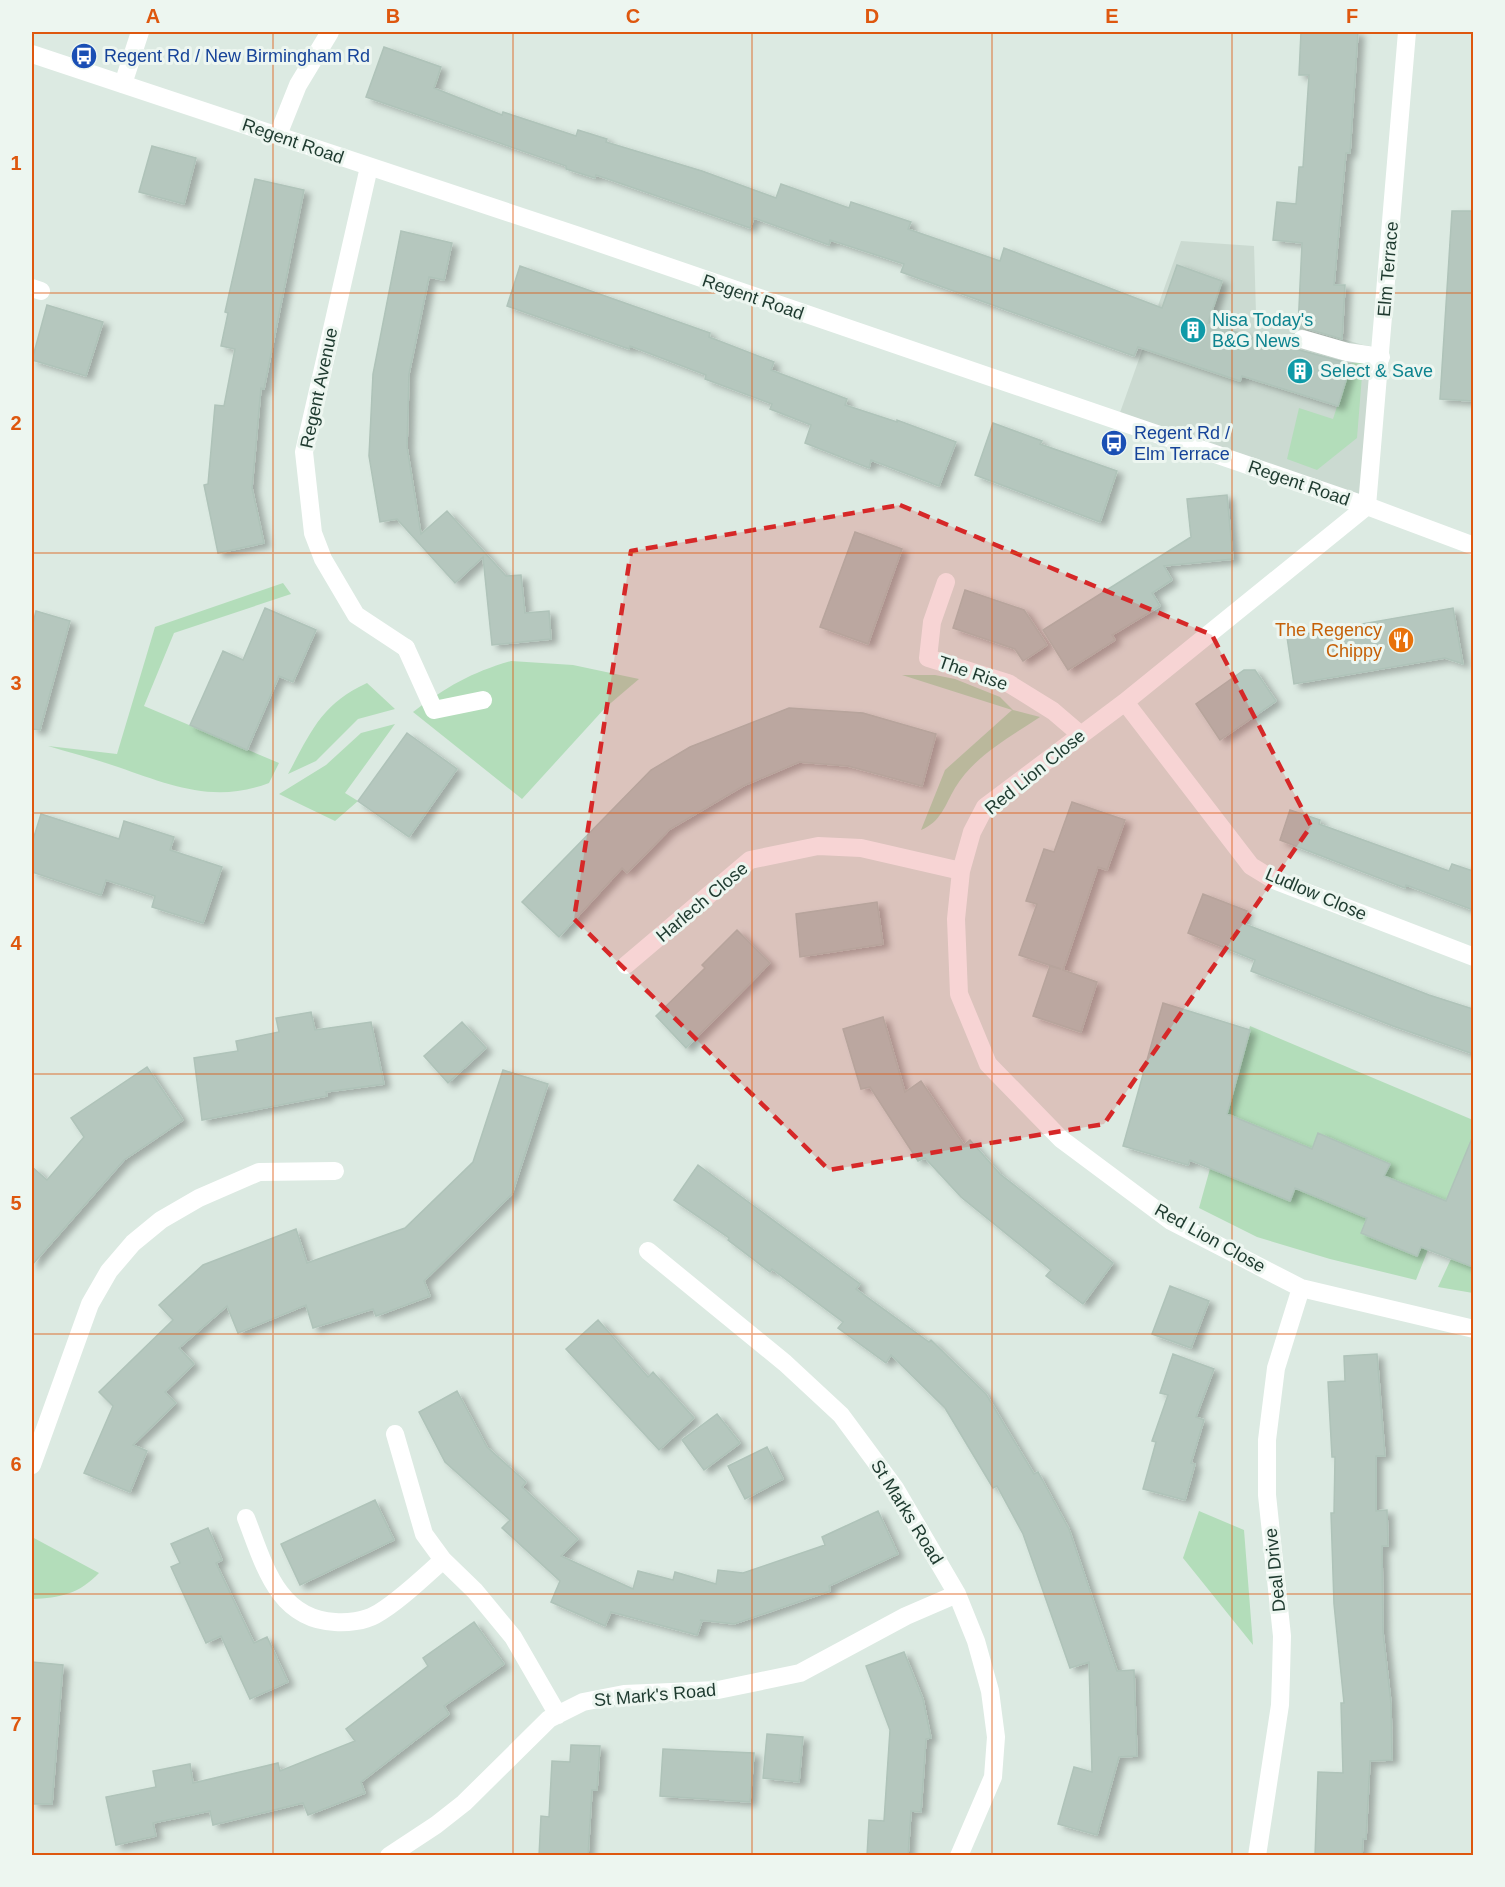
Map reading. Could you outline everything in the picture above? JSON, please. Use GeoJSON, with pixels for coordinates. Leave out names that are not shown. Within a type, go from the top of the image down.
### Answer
{"type":"FeatureCollection","features":[{"type":"Feature","properties":{"kind":"street"},"geometry":{"type":"LineString","coordinates":[[123,84],[140,32]]}},
{"type":"Feature","properties":{"kind":"street"},"geometry":{"type":"LineString","coordinates":[[278,135],[298,85],[330,32]]}},
{"type":"Feature","properties":{"kind":"street","name":"Elm Terrace"},"geometry":{"type":"LineString","coordinates":[[1367,506],[1407,32]]}},
{"type":"Feature","properties":{"kind":"street","name":"Regent Road"},"geometry":{"type":"LineString","coordinates":[[32,54],[576,235],[1367,506],[1473,546]]}},
{"type":"Feature","properties":{"kind":"street","name":"Regent Avenue"},"geometry":{"type":"LineString","coordinates":[[369,167],[304,452],[313,533],[323,559],[356,615],[406,648],[434,710],[483,700]]}},
{"type":"Feature","properties":{"kind":"street"},"geometry":{"type":"LineString","coordinates":[[1302,339],[1347,352],[1381,357]]}},
{"type":"Feature","properties":{"kind":"street","name":"Red Lion Close"},"geometry":{"type":"LineString","coordinates":[[1367,506],[1125,702],[985,807],[972,832],[961,871],[956,919],[959,994],[988,1064],[1061,1139],[1171,1221],[1301,1288],[1473,1329]]}},
{"type":"Feature","properties":{"kind":"street","name":"The Rise"},"geometry":{"type":"LineString","coordinates":[[946,582],[932,622],[928,658],[1008,683],[1053,711],[1081,735]]}},
{"type":"Feature","properties":{"kind":"street","name":"Ludlow Close"},"geometry":{"type":"LineString","coordinates":[[1125,702],[1251,866],[1274,880],[1473,957]]}},
{"type":"Feature","properties":{"kind":"street","name":"Harlech Close"},"geometry":{"type":"LineString","coordinates":[[626,965],[750,860],[818,846],[861,848],[961,871]]}},
{"type":"Feature","properties":{"kind":"street"},"geometry":{"type":"LineString","coordinates":[[32,1465],[90,1304],[109,1271],[133,1243],[161,1220],[199,1198],[259,1172],[335,1171]]}},
{"type":"Feature","properties":{"kind":"street","name":"St Marks Road"},"geometry":{"type":"LineString","coordinates":[[648,1251],[785,1363],[841,1415],[895,1488],[957,1594],[979,1651],[990,1691],[996,1737],[993,1777],[959,1856]]}},
{"type":"Feature","properties":{"kind":"street","name":"Deal Drive"},"geometry":{"type":"LineString","coordinates":[[1257,1856],[1280,1706],[1282,1636],[1268,1495],[1267,1440],[1276,1368],[1301,1288]]}},
{"type":"Feature","properties":{"kind":"street"},"geometry":{"type":"LineString","coordinates":[[395,1434],[424,1534],[443,1560],[475,1591],[513,1637],[558,1715]]}},
{"type":"Feature","properties":{"kind":"street"},"geometry":{"type":"LineString","coordinates":[[246,1518],[266,1568],[280,1593],[296,1612],[319,1622],[345,1623],[375,1615],[443,1560]]}},
{"type":"Feature","properties":{"kind":"street","name":"St Mark's Road"},"geometry":{"type":"LineString","coordinates":[[389,1856],[436,1825],[464,1803],[519,1746],[558,1715],[583,1702],[624,1694],[718,1690],[800,1673],[906,1616],[957,1594]]}},
{"type":"Feature","properties":{"kind":"highlighted area"},"geometry":{"type":"Polygon","coordinates":[[[900,505],[1212,635],[1311,826],[1104,1124],[829,1170],[574,919],[631,551],[900,505]]]}},
{"type":"Feature","properties":{"kind":"shaded area"},"geometry":{"type":"Polygon","coordinates":[[[1181,241],[1254,246],[1256,313],[1363,345],[1382,348],[1367,506],[1117,421],[1181,241]]]}},
{"type":"Feature","properties":{"kind":"green space"},"geometry":{"type":"Polygon","coordinates":[[[1351,363],[1363,363],[1357,438],[1317,470],[1287,459],[1299,408],[1333,419],[1351,363]]]}},
{"type":"Feature","properties":{"kind":"green space"},"geometry":{"type":"Polygon","coordinates":[[[283,583],[291,594],[174,633],[144,706],[279,763],[269,783],[230,792],[192,790],[48,746],[117,754],[155,627],[283,583]]]}},
{"type":"Feature","properties":{"kind":"green space"},"geometry":{"type":"Polygon","coordinates":[[[511,661],[573,665],[639,679],[605,708],[522,799],[413,712],[460,681],[511,661]]]}},
{"type":"Feature","properties":{"kind":"green space"},"geometry":{"type":"Polygon","coordinates":[[[902,675],[935,675],[955,679],[1000,697],[1013,710],[1040,717],[993,748],[972,766],[955,788],[938,818],[921,830],[945,770],[1012,710],[902,675]]]}},
{"type":"Feature","properties":{"kind":"green space"},"geometry":{"type":"Polygon","coordinates":[[[367,683],[395,709],[358,719],[316,761],[288,774],[311,732],[328,710],[351,691],[367,683]]]}},
{"type":"Feature","properties":{"kind":"green space"},"geometry":{"type":"Polygon","coordinates":[[[395,724],[345,793],[358,801],[335,821],[279,794],[326,765],[361,733],[395,724]]]}},
{"type":"Feature","properties":{"kind":"green space"},"geometry":{"type":"Polygon","coordinates":[[[1250,1026],[1473,1120],[1473,1136],[1416,1280],[1330,1259],[1257,1237],[1199,1208],[1250,1026]]]}},
{"type":"Feature","properties":{"kind":"green space"},"geometry":{"type":"Polygon","coordinates":[[[1451,1259],[1473,1267],[1473,1293],[1438,1287],[1451,1259]]]}},
{"type":"Feature","properties":{"kind":"green space"},"geometry":{"type":"Polygon","coordinates":[[[1199,1511],[1244,1530],[1253,1645],[1183,1558],[1199,1511]]]}},
{"type":"Feature","properties":{"kind":"green space"},"geometry":{"type":"Polygon","coordinates":[[[32,1537],[99,1573],[84,1586],[68,1594],[32,1599],[32,1537]]]}},
{"type":"Feature","properties":{"kind":"building"},"geometry":{"type":"Polygon","coordinates":[[[1301,32],[1358,32],[1350,153],[1346,153],[1334,285],[1345,285],[1342,339],[1305,328],[1298,329],[1302,243],[1273,240],[1277,202],[1296,204],[1299,167],[1303,167],[1309,75],[1299,75],[1301,32]]]}},
{"type":"Feature","properties":{"kind":"building"},"geometry":{"type":"Polygon","coordinates":[[[384,47],[441,67],[434,88],[502,115],[503,112],[576,136],[578,130],[607,139],[606,142],[702,171],[776,198],[781,184],[849,208],[851,202],[911,222],[908,229],[1000,261],[1004,248],[1162,308],[1177,265],[1222,281],[1208,323],[1261,340],[1262,336],[1299,350],[1351,364],[1338,406],[1242,376],[1240,381],[1138,347],[1134,356],[901,272],[904,264],[830,240],[829,245],[754,218],[750,228],[596,175],[595,178],[566,169],[566,166],[366,97],[384,47]]]}},
{"type":"Feature","properties":{"kind":"building"},"geometry":{"type":"Polygon","coordinates":[[[152,146],[196,158],[184,204],[139,192],[152,146]]]}},
{"type":"Feature","properties":{"kind":"building"},"geometry":{"type":"Polygon","coordinates":[[[255,179],[304,190],[264,389],[261,388],[252,488],[264,543],[218,553],[204,485],[208,484],[215,405],[224,406],[235,349],[221,346],[228,313],[225,312],[255,179]]]}},
{"type":"Feature","properties":{"kind":"building"},"geometry":{"type":"Polygon","coordinates":[[[1452,211],[1473,211],[1473,401],[1440,399],[1452,211]]]}},
{"type":"Feature","properties":{"kind":"building"},"geometry":{"type":"Polygon","coordinates":[[[401,231],[452,243],[444,280],[429,277],[409,374],[407,447],[421,534],[447,511],[506,576],[521,575],[525,613],[549,611],[551,639],[492,645],[483,557],[455,583],[397,519],[380,522],[369,456],[373,374],[401,231]]]}},
{"type":"Feature","properties":{"kind":"building"},"geometry":{"type":"Polygon","coordinates":[[[520,266],[710,333],[709,337],[774,362],[771,370],[847,399],[845,405],[897,422],[897,420],[956,442],[939,486],[871,460],[869,468],[805,443],[811,425],[770,409],[772,404],[705,379],[706,375],[630,346],[629,349],[507,306],[520,266]]]}},
{"type":"Feature","properties":{"kind":"building"},"geometry":{"type":"Polygon","coordinates":[[[47,305],[103,322],[86,376],[32,360],[47,305]]]}},
{"type":"Feature","properties":{"kind":"building"},"geometry":{"type":"Polygon","coordinates":[[[993,423],[1042,441],[1040,444],[1117,471],[1100,522],[975,475],[993,423]]]}},
{"type":"Feature","properties":{"kind":"building"},"geometry":{"type":"Polygon","coordinates":[[[1227,495],[1233,559],[1164,566],[1172,580],[1152,593],[1160,606],[1112,635],[1115,640],[1068,670],[1043,630],[1191,537],[1187,499],[1227,495]]]}},
{"type":"Feature","properties":{"kind":"building"},"geometry":{"type":"Polygon","coordinates":[[[855,532],[902,549],[868,644],[820,627],[855,532]]]}},
{"type":"Feature","properties":{"kind":"building"},"geometry":{"type":"Polygon","coordinates":[[[965,590],[1024,610],[1047,645],[1023,661],[1015,649],[953,628],[965,590]]]}},
{"type":"Feature","properties":{"kind":"building"},"geometry":{"type":"Polygon","coordinates":[[[265,608],[316,630],[293,682],[279,676],[247,750],[190,725],[223,651],[243,660],[265,608]]]}},
{"type":"Feature","properties":{"kind":"building"},"geometry":{"type":"Polygon","coordinates":[[[1453,608],[1463,664],[1445,658],[1294,684],[1287,637],[1453,608]]]}},
{"type":"Feature","properties":{"kind":"building"},"geometry":{"type":"Polygon","coordinates":[[[36,611],[70,621],[40,730],[32,729],[32,628],[36,611]]]}},
{"type":"Feature","properties":{"kind":"building"},"geometry":{"type":"Polygon","coordinates":[[[1244,670],[1255,670],[1276,701],[1220,740],[1196,704],[1244,670]]]}},
{"type":"Feature","properties":{"kind":"building"},"geometry":{"type":"Polygon","coordinates":[[[789,708],[863,713],[936,734],[922,786],[848,766],[799,762],[743,786],[670,829],[627,873],[622,868],[559,937],[522,902],[651,770],[690,747],[789,708]]]}},
{"type":"Feature","properties":{"kind":"building"},"geometry":{"type":"Polygon","coordinates":[[[407,733],[457,769],[409,837],[358,801],[407,733]]]}},
{"type":"Feature","properties":{"kind":"building"},"geometry":{"type":"Polygon","coordinates":[[[1072,802],[1125,820],[1107,870],[1098,867],[1063,970],[1097,982],[1081,1032],[1033,1016],[1050,966],[1061,969],[1019,955],[1037,904],[1026,901],[1044,849],[1054,852],[1072,802]]]}},
{"type":"Feature","properties":{"kind":"building"},"geometry":{"type":"Polygon","coordinates":[[[1290,810],[1320,820],[1319,824],[1449,871],[1452,864],[1473,871],[1473,910],[1406,885],[1405,888],[1280,840],[1290,810]]]}},
{"type":"Feature","properties":{"kind":"building"},"geometry":{"type":"Polygon","coordinates":[[[41,814],[119,839],[124,821],[174,837],[170,850],[222,867],[203,923],[152,907],[155,896],[106,880],[101,895],[32,872],[32,843],[41,814]]]}},
{"type":"Feature","properties":{"kind":"building"},"geometry":{"type":"Polygon","coordinates":[[[1203,894],[1247,911],[1242,923],[1429,995],[1473,1009],[1473,1054],[1251,971],[1255,960],[1188,933],[1203,894]]]}},
{"type":"Feature","properties":{"kind":"building"},"geometry":{"type":"Polygon","coordinates":[[[877,902],[883,944],[800,957],[796,914],[877,902]]]}},
{"type":"Feature","properties":{"kind":"building"},"geometry":{"type":"Polygon","coordinates":[[[737,930],[770,963],[686,1048],[656,1016],[705,968],[702,965],[737,930]]]}},
{"type":"Feature","properties":{"kind":"building"},"geometry":{"type":"Polygon","coordinates":[[[1163,1003],[1250,1030],[1227,1114],[1312,1149],[1318,1133],[1390,1164],[1384,1176],[1446,1201],[1473,1136],[1473,1267],[1421,1247],[1417,1256],[1361,1233],[1367,1218],[1295,1188],[1290,1201],[1190,1160],[1188,1165],[1123,1146],[1163,1003]]]}},
{"type":"Feature","properties":{"kind":"building"},"geometry":{"type":"Polygon","coordinates":[[[311,1012],[315,1030],[371,1022],[384,1084],[326,1092],[327,1096],[202,1120],[194,1058],[238,1051],[236,1041],[279,1032],[276,1018],[311,1012]]]}},
{"type":"Feature","properties":{"kind":"building"},"geometry":{"type":"Polygon","coordinates":[[[883,1017],[905,1092],[921,1081],[964,1145],[970,1140],[1000,1174],[1113,1263],[1083,1304],[1046,1276],[1051,1270],[961,1197],[925,1158],[918,1161],[870,1087],[861,1089],[843,1029],[883,1017]]]}},
{"type":"Feature","properties":{"kind":"building"},"geometry":{"type":"Polygon","coordinates":[[[462,1022],[486,1048],[448,1083],[424,1056],[462,1022]]]}},
{"type":"Feature","properties":{"kind":"building"},"geometry":{"type":"Polygon","coordinates":[[[147,1067],[183,1120],[124,1160],[32,1265],[32,1167],[47,1180],[84,1137],[71,1118],[147,1067]]]}},
{"type":"Feature","properties":{"kind":"building"},"geometry":{"type":"Polygon","coordinates":[[[503,1070],[548,1084],[512,1194],[424,1281],[430,1296],[376,1316],[373,1309],[313,1328],[306,1305],[238,1333],[227,1306],[179,1348],[194,1364],[165,1392],[176,1403],[133,1445],[147,1451],[130,1492],[84,1473],[113,1406],[99,1392],[173,1320],[159,1305],[203,1265],[296,1229],[307,1263],[405,1228],[473,1162],[503,1070]]]}},
{"type":"Feature","properties":{"kind":"building"},"geometry":{"type":"Polygon","coordinates":[[[698,1165],[860,1284],[856,1289],[929,1342],[931,1340],[986,1394],[1034,1474],[1038,1472],[1069,1529],[1117,1671],[1134,1670],[1137,1756],[1119,1757],[1097,1835],[1058,1824],[1074,1767],[1092,1772],[1089,1662],[1070,1668],[1023,1534],[997,1486],[993,1488],[945,1408],[891,1355],[886,1363],[838,1328],[843,1322],[772,1269],[770,1272],[728,1240],[729,1238],[674,1200],[698,1165]]]}},
{"type":"Feature","properties":{"kind":"building"},"geometry":{"type":"Polygon","coordinates":[[[1170,1286],[1209,1301],[1191,1348],[1152,1334],[1170,1286]]]}},
{"type":"Feature","properties":{"kind":"building"},"geometry":{"type":"Polygon","coordinates":[[[598,1320],[648,1377],[653,1372],[694,1418],[659,1450],[566,1349],[598,1320]]]}},
{"type":"Feature","properties":{"kind":"building"},"geometry":{"type":"Polygon","coordinates":[[[1173,1354],[1214,1369],[1196,1417],[1204,1420],[1191,1463],[1195,1464],[1185,1500],[1143,1489],[1156,1442],[1152,1441],[1168,1395],[1160,1393],[1173,1354]]]}},
{"type":"Feature","properties":{"kind":"building"},"geometry":{"type":"Polygon","coordinates":[[[1377,1354],[1385,1456],[1376,1456],[1376,1511],[1387,1510],[1388,1546],[1382,1546],[1383,1632],[1391,1703],[1392,1760],[1370,1761],[1366,1839],[1363,1839],[1362,1856],[1315,1856],[1318,1772],[1343,1773],[1341,1703],[1344,1703],[1334,1604],[1331,1513],[1334,1513],[1335,1457],[1332,1457],[1328,1382],[1345,1381],[1344,1356],[1377,1354]]]}},
{"type":"Feature","properties":{"kind":"building"},"geometry":{"type":"Polygon","coordinates":[[[457,1391],[487,1447],[526,1482],[522,1487],[578,1539],[561,1556],[633,1589],[638,1571],[673,1580],[675,1572],[716,1584],[718,1570],[743,1573],[825,1545],[822,1537],[878,1511],[898,1554],[829,1586],[830,1591],[734,1624],[700,1620],[702,1621],[697,1635],[611,1612],[605,1626],[551,1602],[560,1581],[502,1528],[510,1520],[445,1462],[419,1412],[457,1391]]]}},
{"type":"Feature","properties":{"kind":"building"},"geometry":{"type":"Polygon","coordinates":[[[717,1414],[740,1443],[704,1470],[682,1440],[717,1414]]]}},
{"type":"Feature","properties":{"kind":"building"},"geometry":{"type":"Polygon","coordinates":[[[767,1447],[783,1479],[745,1499],[728,1466],[767,1447]]]}},
{"type":"Feature","properties":{"kind":"building"},"geometry":{"type":"Polygon","coordinates":[[[375,1500],[394,1540],[300,1585],[281,1544],[375,1500]]]}},
{"type":"Feature","properties":{"kind":"building"},"geometry":{"type":"Polygon","coordinates":[[[208,1528],[222,1560],[216,1563],[254,1643],[267,1637],[288,1682],[250,1699],[221,1636],[206,1643],[171,1567],[180,1563],[171,1544],[208,1528]]]}},
{"type":"Feature","properties":{"kind":"building"},"geometry":{"type":"Polygon","coordinates":[[[474,1622],[504,1664],[444,1706],[449,1714],[361,1782],[365,1793],[308,1815],[303,1803],[213,1825],[210,1811],[153,1823],[156,1836],[116,1845],[106,1797],[156,1787],[153,1771],[190,1764],[193,1783],[278,1763],[280,1771],[355,1741],[346,1729],[428,1666],[423,1658],[474,1622]]]}},
{"type":"Feature","properties":{"kind":"building"},"geometry":{"type":"Polygon","coordinates":[[[904,1652],[923,1699],[931,1738],[926,1739],[921,1812],[911,1811],[908,1856],[867,1856],[869,1820],[884,1821],[890,1730],[866,1666],[904,1652]]]}},
{"type":"Feature","properties":{"kind":"building"},"geometry":{"type":"Polygon","coordinates":[[[32,1662],[63,1665],[52,1804],[32,1804],[32,1662]]]}},
{"type":"Feature","properties":{"kind":"building"},"geometry":{"type":"Polygon","coordinates":[[[767,1734],[803,1737],[799,1782],[763,1778],[767,1734]]]}},
{"type":"Feature","properties":{"kind":"building"},"geometry":{"type":"Polygon","coordinates":[[[571,1745],[600,1746],[597,1790],[592,1790],[588,1856],[539,1856],[541,1816],[549,1817],[552,1761],[570,1762],[571,1745]]]}},
{"type":"Feature","properties":{"kind":"building"},"geometry":{"type":"Polygon","coordinates":[[[663,1749],[754,1753],[750,1802],[660,1796],[663,1749]]]}},
{"type":"Feature","properties":{"kind":"place","name":"Regent Rd / New Birmingham Rd"},"geometry":{"type":"Point","coordinates":[84,56]}},
{"type":"Feature","properties":{"kind":"place","name":"Nisa Today's B&G News"},"geometry":{"type":"Point","coordinates":[1193,330]}},
{"type":"Feature","properties":{"kind":"place","name":"Select & Save"},"geometry":{"type":"Point","coordinates":[1300,371]}},
{"type":"Feature","properties":{"kind":"place","name":"Regent Rd / Elm Terrace"},"geometry":{"type":"Point","coordinates":[1114,443]}},
{"type":"Feature","properties":{"kind":"place","name":"The Regency Chippy"},"geometry":{"type":"Point","coordinates":[1401,640]}}]}
